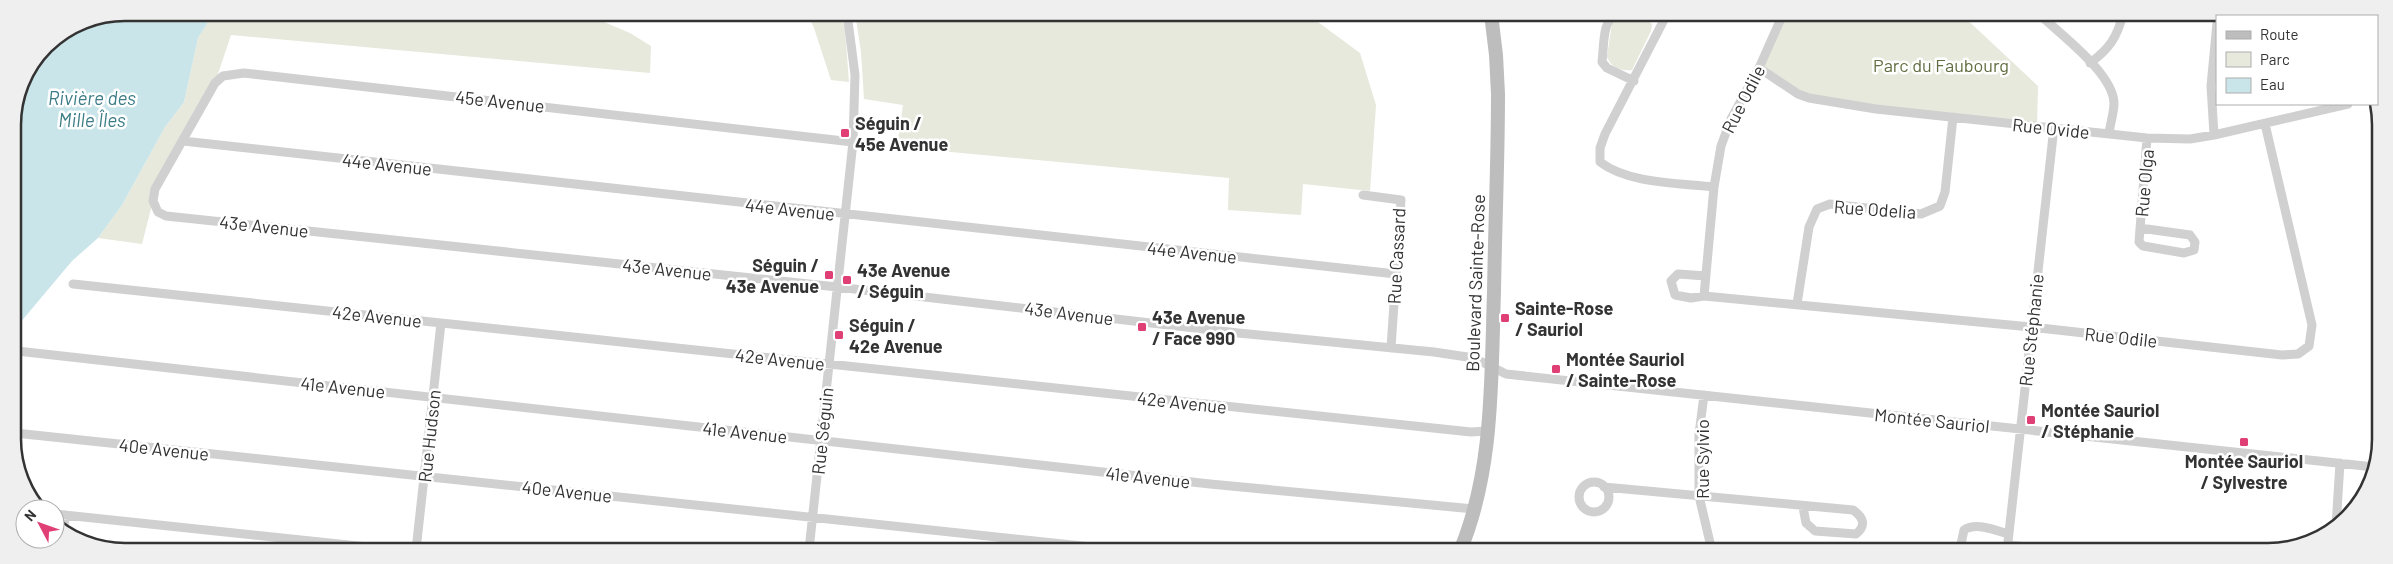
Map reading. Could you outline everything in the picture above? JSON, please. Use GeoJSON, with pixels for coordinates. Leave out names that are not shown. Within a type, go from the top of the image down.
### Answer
{"type":"FeatureCollection","features":[{"type":"Feature","properties":{"kind":"street","name":"Rue Séguin"},"geometry":{"type":"LineString","coordinates":[[810,543],[852,142],[855,75],[848,21]]}},
{"type":"Feature","properties":{"kind":"street","name":"Boulevard Sainte-Rose"},"geometry":{"type":"LineString","coordinates":[[1462,543],[1474,509],[1485,464],[1491,367],[1498,94],[1492,21]]}},
{"type":"Feature","properties":{"kind":"street"},"geometry":{"type":"LineString","coordinates":[[1608,21],[1602,62],[1607,68],[1634,81]]}},
{"type":"Feature","properties":{"kind":"street"},"geometry":{"type":"LineString","coordinates":[[1664,21],[1605,134],[1600,148],[1600,162],[1612,171],[1630,177],[1714,187]]}},
{"type":"Feature","properties":{"kind":"street","name":"Rue Odile"},"geometry":{"type":"LineString","coordinates":[[1704,296],[1714,187],[1724,137],[1731,119],[1759,68],[1780,21]]}},
{"type":"Feature","properties":{"kind":"street"},"geometry":{"type":"LineString","coordinates":[[2046,21],[2103,76],[2111,90],[2114,103],[2109,134]]}},
{"type":"Feature","properties":{"kind":"street"},"geometry":{"type":"LineString","coordinates":[[2090,63],[2107,51],[2121,21]]}},
{"type":"Feature","properties":{"kind":"street"},"geometry":{"type":"LineString","coordinates":[[2214,134],[2211,86],[2216,34]]}},
{"type":"Feature","properties":{"kind":"street","name":"Rue Ovide"},"geometry":{"type":"LineString","coordinates":[[1759,68],[1798,94],[1810,98],[1876,109],[2148,138],[2190,138],[2214,134],[2344,105]]}},
{"type":"Feature","properties":{"kind":"street","name":"45e Avenue"},"geometry":{"type":"LineString","coordinates":[[183,141],[215,82],[223,76],[244,73],[852,142]]}},
{"type":"Feature","properties":{"kind":"street","name":"Rue Odelia"},"geometry":{"type":"LineString","coordinates":[[1797,304],[1810,227],[1817,209],[1830,204],[1921,214],[1940,206],[1945,192],[1953,117]]}},
{"type":"Feature","properties":{"kind":"street","name":"Rue Odile"},"geometry":{"type":"LineString","coordinates":[[1706,276],[1678,274],[1671,281],[1675,295],[1691,298],[1704,296],[1797,304],[2031,327],[2282,355],[2298,354],[2309,346],[2312,325],[2265,124]]}},
{"type":"Feature","properties":{"kind":"street","name":"Rue Stéphanie"},"geometry":{"type":"LineString","coordinates":[[2007,543],[2054,127]]}},
{"type":"Feature","properties":{"kind":"street","name":"Rue Olga"},"geometry":{"type":"LineString","coordinates":[[2140,228],[2190,235],[2196,242],[2194,250],[2184,253],[2143,246],[2139,242],[2140,228],[2148,138]]}},
{"type":"Feature","properties":{"kind":"street","name":"43e Avenue"},"geometry":{"type":"LineString","coordinates":[[183,141],[155,189],[153,201],[158,212],[166,216],[837,286],[1238,333],[1392,348],[1474,358],[1491,367]]}},
{"type":"Feature","properties":{"kind":"street","name":"44e Avenue"},"geometry":{"type":"LineString","coordinates":[[183,141],[1396,274]]}},
{"type":"Feature","properties":{"kind":"street","name":"Rue Cassard"},"geometry":{"type":"LineString","coordinates":[[1363,194],[1401,200],[1392,348]]}},
{"type":"Feature","properties":{"kind":"street","name":"42e Avenue"},"geometry":{"type":"LineString","coordinates":[[73,284],[1451,430],[1487,432]]}},
{"type":"Feature","properties":{"kind":"street","name":"Rue Hudson"},"geometry":{"type":"LineString","coordinates":[[417,543],[441,323]]}},
{"type":"Feature","properties":{"kind":"street","name":"41e Avenue"},"geometry":{"type":"LineString","coordinates":[[21,351],[1201,482],[1474,509]]}},
{"type":"Feature","properties":{"kind":"street","name":"Montée Sauriol"},"geometry":{"type":"LineString","coordinates":[[1491,367],[1506,374],[2368,466]]}},
{"type":"Feature","properties":{"kind":"street","name":"Rue Sylvio"},"geometry":{"type":"LineString","coordinates":[[1704,395],[1699,434],[1699,496],[1710,543]]}},
{"type":"Feature","properties":{"kind":"street","name":"40e Avenue"},"geometry":{"type":"LineString","coordinates":[[21,434],[1055,543]]}},
{"type":"Feature","properties":{"kind":"street"},"geometry":{"type":"LineString","coordinates":[[2337,516],[2340,463]]}},
{"type":"Feature","properties":{"kind":"street"},"geometry":{"type":"LineString","coordinates":[[1604,487],[1852,510],[1864,522],[1861,530],[1856,534],[1815,531],[1806,523],[1804,507]]}},
{"type":"Feature","properties":{"kind":"street"},"geometry":{"type":"LineString","coordinates":[[65,522],[66,515],[330,543]]}},
{"type":"Feature","properties":{"kind":"street"},"geometry":{"type":"LineString","coordinates":[[1961,543],[1964,530],[1968,527],[1982,527],[2008,534]]}},
{"type":"Feature","properties":{"kind":"green space"},"geometry":{"type":"Polygon","coordinates":[[[207,21],[602,21],[630,33],[651,46],[650,73],[231,35],[215,83],[153,201],[142,244],[98,238],[122,205],[165,127],[184,102],[198,38],[207,21]]]}},
{"type":"Feature","properties":{"kind":"green space"},"geometry":{"type":"Polygon","coordinates":[[[811,21],[843,21],[849,82],[831,80],[811,21]]]}},
{"type":"Feature","properties":{"kind":"green space"},"geometry":{"type":"Polygon","coordinates":[[[856,21],[1317,21],[1360,53],[1376,105],[1370,191],[1303,184],[1301,215],[1228,210],[1229,178],[897,147],[903,105],[864,99],[861,52],[856,21]]]}},
{"type":"Feature","properties":{"kind":"green space"},"geometry":{"type":"Polygon","coordinates":[[[1614,21],[1648,21],[1652,24],[1651,31],[1632,70],[1617,68],[1611,64],[1607,57],[1612,23],[1614,21]]]}},
{"type":"Feature","properties":{"kind":"green space","name":"Parc du Faubourg"},"geometry":{"type":"Polygon","coordinates":[[[1780,21],[1968,21],[2038,86],[2037,126],[1809,98],[1759,68],[1780,21]]]}},
{"type":"Feature","properties":{"kind":"water","name":"Rivière des Mille Îles"},"geometry":{"type":"Polygon","coordinates":[[[126,21],[207,21],[198,38],[184,102],[165,127],[122,205],[98,238],[72,261],[21,322],[21,119],[23,105],[35,73],[57,47],[73,35],[92,27],[126,21]]]}},
{"type":"Feature","properties":{"kind":"place","name":"Séguin / 45e Avenue"},"geometry":{"type":"Point","coordinates":[845,133]}},
{"type":"Feature","properties":{"kind":"place","name":"Séguin / 43e Avenue"},"geometry":{"type":"Point","coordinates":[829,275]}},
{"type":"Feature","properties":{"kind":"place","name":"43e Avenue / Séguin"},"geometry":{"type":"Point","coordinates":[847,280]}},
{"type":"Feature","properties":{"kind":"place","name":"Sainte-Rose / Sauriol"},"geometry":{"type":"Point","coordinates":[1505,318]}},
{"type":"Feature","properties":{"kind":"place","name":"43e Avenue / Face 990"},"geometry":{"type":"Point","coordinates":[1142,327]}},
{"type":"Feature","properties":{"kind":"place","name":"Séguin / 42e Avenue"},"geometry":{"type":"Point","coordinates":[839,335]}},
{"type":"Feature","properties":{"kind":"place","name":"Montée Sauriol / Sainte-Rose"},"geometry":{"type":"Point","coordinates":[1556,369]}},
{"type":"Feature","properties":{"kind":"place","name":"Montée Sauriol / Stéphanie"},"geometry":{"type":"Point","coordinates":[2031,420]}},
{"type":"Feature","properties":{"kind":"place","name":"Montée Sauriol / Sylvestre"},"geometry":{"type":"Point","coordinates":[2244,442]}}]}
